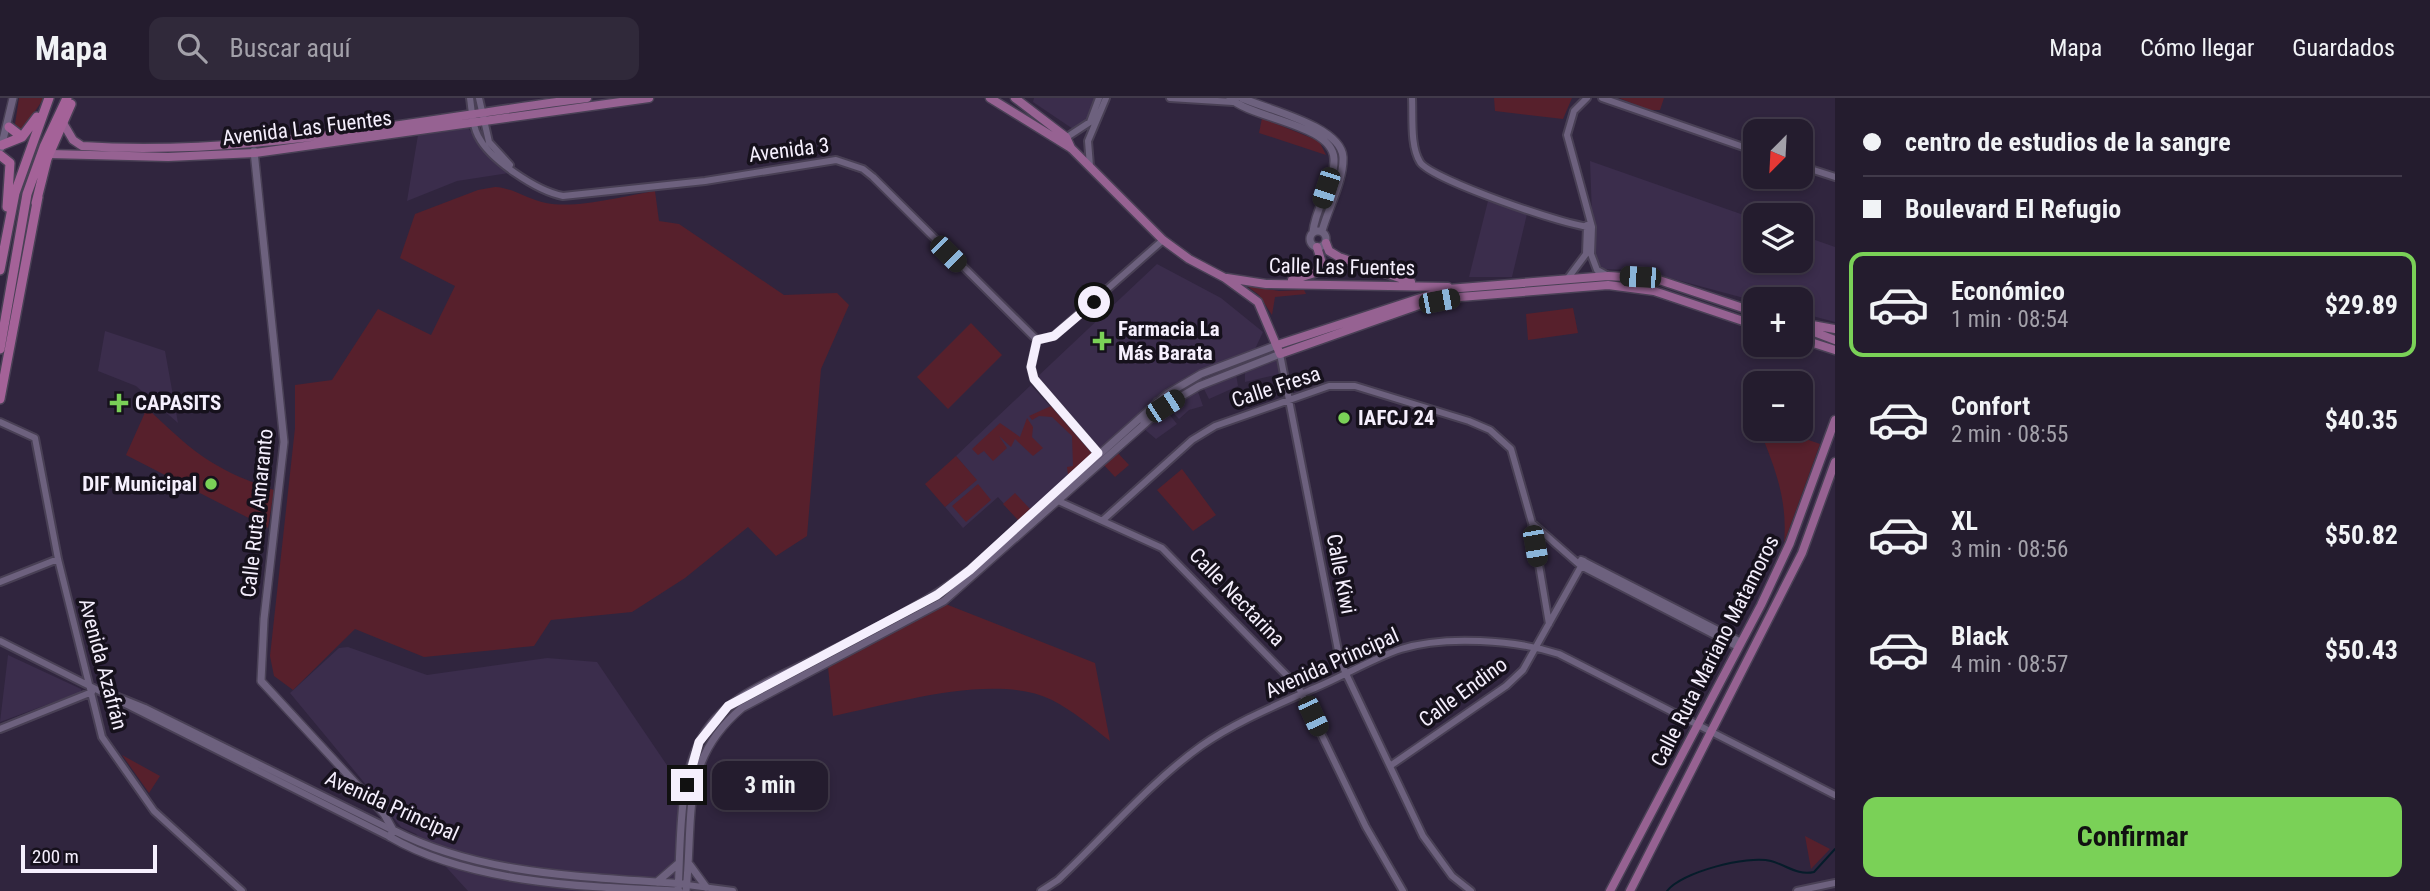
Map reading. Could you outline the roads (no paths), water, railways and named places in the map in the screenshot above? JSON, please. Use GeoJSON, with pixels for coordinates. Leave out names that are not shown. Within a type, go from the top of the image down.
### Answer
{"type":"FeatureCollection","features":[{"type":"Feature","properties":{"kind":"highway"},"geometry":{"type":"LineString","coordinates":[[1,145],[22,137],[49,98]]}},
{"type":"Feature","properties":{"kind":"highway"},"geometry":{"type":"LineString","coordinates":[[0,270],[24,162],[49,98]]}},
{"type":"Feature","properties":{"kind":"highway"},"geometry":{"type":"LineString","coordinates":[[0,349],[33,176],[67,98]]}},
{"type":"Feature","properties":{"kind":"highway"},"geometry":{"type":"LineString","coordinates":[[13,271],[50,154],[73,98]]}},
{"type":"Feature","properties":{"kind":"highway"},"geometry":{"type":"LineString","coordinates":[[9,127],[22,137]]}},
{"type":"Feature","properties":{"kind":"highway"},"geometry":{"type":"LineString","coordinates":[[0,155],[8,159],[10,167],[4,249]]}},
{"type":"Feature","properties":{"kind":"highway"},"geometry":{"type":"LineString","coordinates":[[0,399],[38,197]]}},
{"type":"Feature","properties":{"kind":"main road"},"geometry":{"type":"LineString","coordinates":[[0,155],[1,145],[9,127],[13,98]]}},
{"type":"Feature","properties":{"kind":"main road","name":"Avenida Las Fuentes"},"geometry":{"type":"LineString","coordinates":[[50,154],[168,157],[255,153],[478,119],[587,98]]}},
{"type":"Feature","properties":{"kind":"main road","name":"Avenida Las Fuentes"},"geometry":{"type":"LineString","coordinates":[[63,122],[73,140],[82,146],[173,148],[254,143],[649,98]]}},
{"type":"Feature","properties":{"kind":"main road"},"geometry":{"type":"LineString","coordinates":[[990,98],[1063,140]]}},
{"type":"Feature","properties":{"kind":"main road"},"geometry":{"type":"LineString","coordinates":[[1016,98],[1090,166],[1163,240],[1258,302],[1278,350]]}},
{"type":"Feature","properties":{"kind":"main road"},"geometry":{"type":"LineString","coordinates":[[1235,99],[1329,134],[1341,150],[1318,232],[1310,240],[1339,257],[1418,284]]}},
{"type":"Feature","properties":{"kind":"main road","name":"Calle Ruta Amaranto"},"geometry":{"type":"LineString","coordinates":[[254,143],[284,442],[264,619],[261,681],[384,814],[391,833]]}},
{"type":"Feature","properties":{"kind":"main road"},"geometry":{"type":"LineString","coordinates":[[1266,284],[1307,278],[1315,273],[1321,260],[1318,232]]}},
{"type":"Feature","properties":{"kind":"main road"},"geometry":{"type":"LineString","coordinates":[[657,882],[684,862],[695,778],[705,750],[719,727],[742,708],[944,601],[1165,406],[1199,386],[1369,313],[1458,287],[1608,276],[1656,279],[1743,308]]}},
{"type":"Feature","properties":{"kind":"main road","name":"Calle Las Fuentes"},"geometry":{"type":"LineString","coordinates":[[1225,278],[1266,284],[1418,284],[1458,287]]}},
{"type":"Feature","properties":{"kind":"main road"},"geometry":{"type":"LineString","coordinates":[[682,888],[689,771],[699,742],[722,711],[755,689],[937,595],[970,570],[1157,401],[1201,374],[1343,332],[1419,305],[1460,297],[1608,285],[1654,291],[1743,321]]}},
{"type":"Feature","properties":{"kind":"main road"},"geometry":{"type":"LineString","coordinates":[[1343,332],[1369,313]]}},
{"type":"Feature","properties":{"kind":"main road"},"geometry":{"type":"LineString","coordinates":[[1813,326],[1835,329]]}},
{"type":"Feature","properties":{"kind":"main road"},"geometry":{"type":"LineString","coordinates":[[1813,330],[1835,340]]}},
{"type":"Feature","properties":{"kind":"main road"},"geometry":{"type":"LineString","coordinates":[[1813,343],[1835,350]]}},
{"type":"Feature","properties":{"kind":"main road","name":"Calle Ruta Mariano Matamoros"},"geometry":{"type":"LineString","coordinates":[[1610,891],[1700,724],[1790,543],[1835,420]]}},
{"type":"Feature","properties":{"kind":"main road","name":"Calle Ruta Mariano Matamoros"},"geometry":{"type":"LineString","coordinates":[[1630,891],[1802,553],[1835,462]]}},
{"type":"Feature","properties":{"kind":"main road","name":"Avenida Principal"},"geometry":{"type":"LineString","coordinates":[[391,833],[429,856],[476,871],[509,877],[657,882],[682,888]]}},
{"type":"Feature","properties":{"kind":"main road"},"geometry":{"type":"LineString","coordinates":[[684,862],[706,887]]}},
{"type":"Feature","properties":{"kind":"main road","name":"Avenida Principal"},"geometry":{"type":"LineString","coordinates":[[579,880],[662,891],[682,888]]}},
{"type":"Feature","properties":{"kind":"street"},"geometry":{"type":"LineString","coordinates":[[470,98],[478,119]]}},
{"type":"Feature","properties":{"kind":"street"},"geometry":{"type":"LineString","coordinates":[[478,119],[479,98]]}},
{"type":"Feature","properties":{"kind":"street"},"geometry":{"type":"LineString","coordinates":[[1063,140],[1080,132],[1090,122],[1099,98]]}},
{"type":"Feature","properties":{"kind":"street"},"geometry":{"type":"LineString","coordinates":[[1090,166],[1088,141],[1106,98]]}},
{"type":"Feature","properties":{"kind":"street"},"geometry":{"type":"LineString","coordinates":[[1170,98],[1235,99]]}},
{"type":"Feature","properties":{"kind":"street"},"geometry":{"type":"LineString","coordinates":[[1412,98],[1416,153],[1427,170],[1482,194],[1589,225]]}},
{"type":"Feature","properties":{"kind":"street"},"geometry":{"type":"LineString","coordinates":[[1587,98],[1574,111],[1567,135],[1586,199],[1588,254],[1597,270],[1608,276]]}},
{"type":"Feature","properties":{"kind":"street"},"geometry":{"type":"LineString","coordinates":[[1602,98],[1743,147]]}},
{"type":"Feature","properties":{"kind":"street","name":"Avenida 3"},"geometry":{"type":"LineString","coordinates":[[478,119],[491,149],[513,169],[543,191],[570,197],[705,181],[836,160],[851,163],[873,177],[1037,340]]}},
{"type":"Feature","properties":{"kind":"street"},"geometry":{"type":"LineString","coordinates":[[1813,170],[1835,177]]}},
{"type":"Feature","properties":{"kind":"street"},"geometry":{"type":"LineString","coordinates":[[1098,453],[1034,379],[1031,367],[1037,340],[1054,336],[1163,240]]}},
{"type":"Feature","properties":{"kind":"street"},"geometry":{"type":"LineString","coordinates":[[1567,279],[1588,254]]}},
{"type":"Feature","properties":{"kind":"street","name":"Calle Kiwi"},"geometry":{"type":"LineString","coordinates":[[1278,350],[1340,661],[1423,836],[1452,876],[1471,891]]}},
{"type":"Feature","properties":{"kind":"street","name":"Calle Fresa"},"geometry":{"type":"LineString","coordinates":[[1103,520],[1192,440],[1215,426],[1329,386],[1355,386],[1490,430],[1514,454],[1532,523],[1549,624]]}},
{"type":"Feature","properties":{"kind":"street"},"geometry":{"type":"LineString","coordinates":[[1134,433],[1134,429],[1158,407],[1157,401]]}},
{"type":"Feature","properties":{"kind":"street","name":"Avenida Azafrán"},"geometry":{"type":"LineString","coordinates":[[0,422],[35,438],[58,559],[102,737],[148,803],[178,834],[242,891]]}},
{"type":"Feature","properties":{"kind":"street","name":"Calle Nectarina"},"geometry":{"type":"LineString","coordinates":[[1050,496],[1162,548],[1180,563],[1302,694],[1366,827],[1403,891]]}},
{"type":"Feature","properties":{"kind":"street"},"geometry":{"type":"LineString","coordinates":[[1532,523],[1574,558],[1740,645]]}},
{"type":"Feature","properties":{"kind":"street"},"geometry":{"type":"LineString","coordinates":[[0,582],[58,559]]}},
{"type":"Feature","properties":{"kind":"street","name":"Calle Endino"},"geometry":{"type":"LineString","coordinates":[[1390,766],[1506,686],[1523,670],[1583,563]]}},
{"type":"Feature","properties":{"kind":"street","name":"Avenida Principal"},"geometry":{"type":"LineString","coordinates":[[0,641],[98,690],[112,692],[391,833]]}},
{"type":"Feature","properties":{"kind":"street","name":"Avenida Principal"},"geometry":{"type":"LineString","coordinates":[[1041,891],[1058,880],[1153,787],[1203,745],[1302,694],[1394,652],[1422,645],[1496,642],[1538,647],[1581,664],[1835,795]]}},
{"type":"Feature","properties":{"kind":"street"},"geometry":{"type":"LineString","coordinates":[[0,729],[98,690]]}},
{"type":"Feature","properties":{"kind":"street"},"geometry":{"type":"LineString","coordinates":[[1797,891],[1835,883]]}},
{"type":"Feature","properties":{"kind":"street","name":"Avenida Principal"},"geometry":{"type":"LineString","coordinates":[[682,888],[706,887],[733,891]]}},
{"type":"Feature","properties":{"kind":"waterway"},"geometry":{"type":"LineString","coordinates":[[1667,891],[1686,877],[1747,860],[1771,861],[1797,871],[1814,872],[1835,849]]}},
{"type":"Feature","properties":{"kind":"place","name":"Farmacia La Más Barata"},"geometry":{"type":"Point","coordinates":[1102,341]}},
{"type":"Feature","properties":{"kind":"place","name":"CAPASITS"},"geometry":{"type":"Point","coordinates":[119,403]}},
{"type":"Feature","properties":{"kind":"place","name":"IAFCJ 24"},"geometry":{"type":"Point","coordinates":[1344,418]}},
{"type":"Feature","properties":{"kind":"place","name":"DIF Municipal"},"geometry":{"type":"Point","coordinates":[211,484]}}]}
